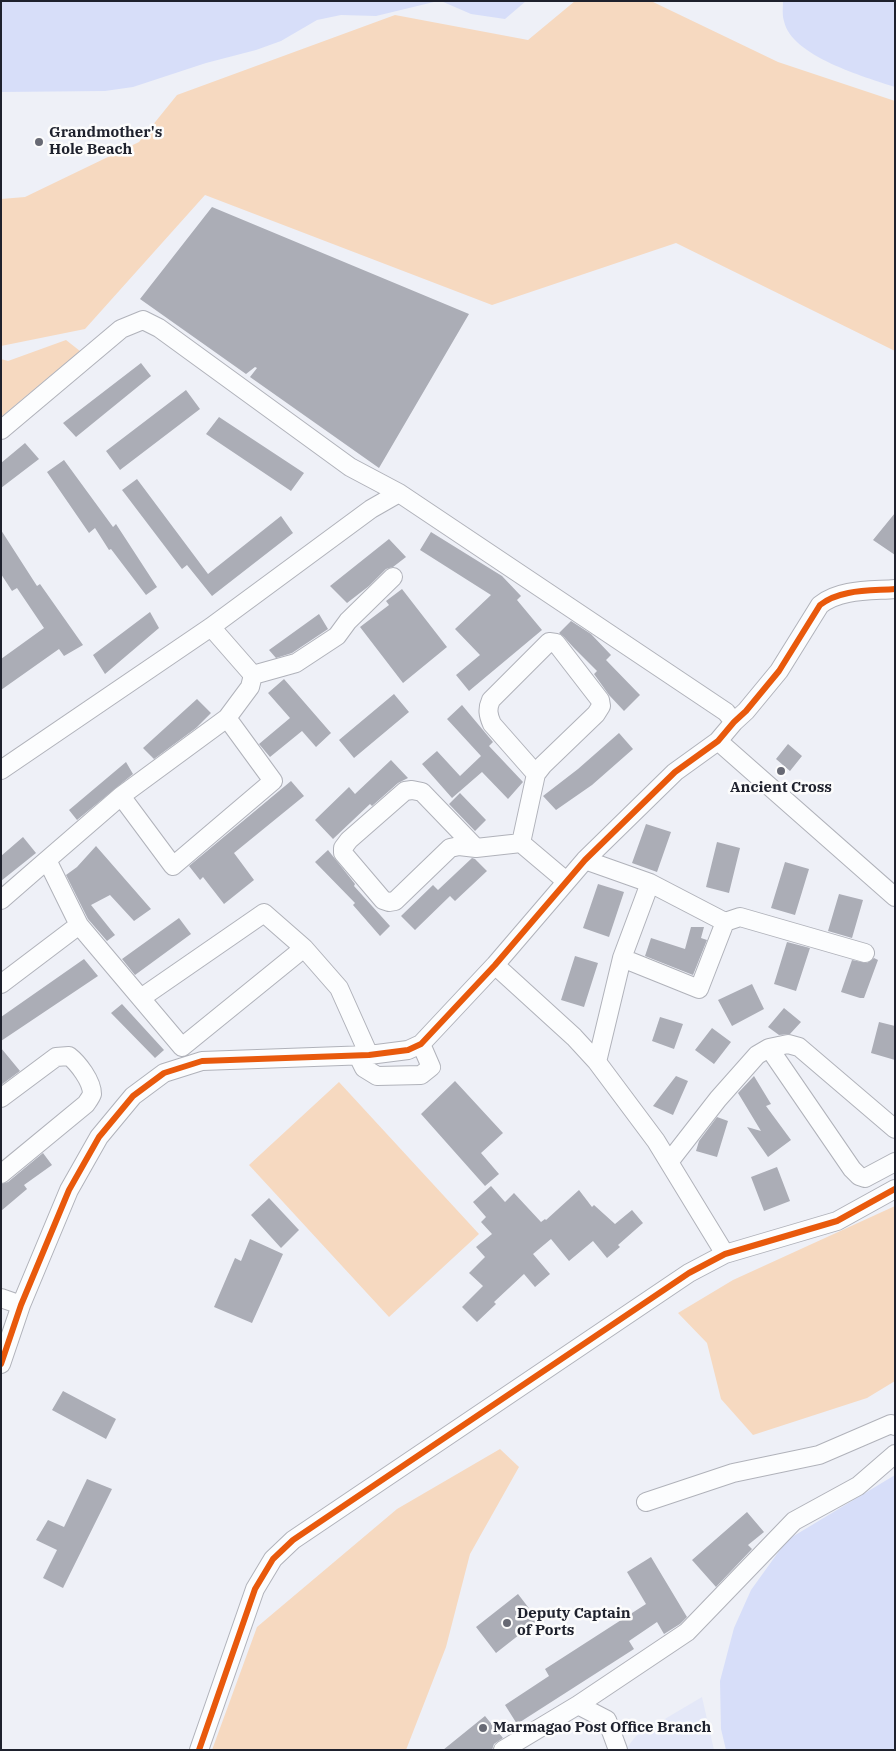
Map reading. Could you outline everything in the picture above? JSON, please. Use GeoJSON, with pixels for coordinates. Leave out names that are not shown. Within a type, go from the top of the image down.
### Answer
{"type":"FeatureCollection","features":[{"type":"Feature","properties":{"kind":"street"},"geometry":{"type":"LineString","coordinates":[[1,430],[121,329],[143,320],[159,328],[350,467],[399,493],[726,712],[734,722]]}},
{"type":"Feature","properties":{"kind":"street"},"geometry":{"type":"LineString","coordinates":[[1,770],[212,627],[371,509],[399,493]]}},
{"type":"Feature","properties":{"kind":"street"},"geometry":{"type":"LineString","coordinates":[[253,675],[296,664],[337,636],[348,621],[393,577]]}},
{"type":"Feature","properties":{"kind":"street"},"geometry":{"type":"LineString","coordinates":[[1,1364],[21,1305],[69,1190],[99,1137],[133,1096],[164,1073],[202,1061],[364,1056],[408,1050],[421,1044],[494,965],[585,860],[675,772],[718,741],[746,711],[779,671],[820,605],[827,599],[838,595],[895,589]]}},
{"type":"Feature","properties":{"kind":"street"},"geometry":{"type":"LineString","coordinates":[[212,627],[253,675]]}},
{"type":"Feature","properties":{"kind":"street"},"geometry":{"type":"LineString","coordinates":[[521,843],[536,774],[596,714],[601,706],[600,700],[556,643],[549,642],[491,700],[488,706],[488,715],[492,724],[536,774]]}},
{"type":"Feature","properties":{"kind":"street"},"geometry":{"type":"LineString","coordinates":[[1,900],[121,796],[227,718],[250,687],[253,675]]}},
{"type":"Feature","properties":{"kind":"street"},"geometry":{"type":"LineString","coordinates":[[121,796],[173,866],[273,781],[227,718]]}},
{"type":"Feature","properties":{"kind":"street"},"geometry":{"type":"LineString","coordinates":[[718,741],[895,897]]}},
{"type":"Feature","properties":{"kind":"street"},"geometry":{"type":"LineString","coordinates":[[476,848],[422,792],[412,790],[405,791],[349,840],[343,848],[343,853],[383,900],[389,902],[395,901],[450,848],[459,846],[476,848],[521,843],[566,882]]}},
{"type":"Feature","properties":{"kind":"street"},"geometry":{"type":"LineString","coordinates":[[47,860],[79,925],[182,1047],[304,948]]}},
{"type":"Feature","properties":{"kind":"street"},"geometry":{"type":"LineString","coordinates":[[585,860],[650,882],[725,922],[740,917],[865,952]]}},
{"type":"Feature","properties":{"kind":"street"},"geometry":{"type":"LineString","coordinates":[[597,1062],[622,958],[650,882]]}},
{"type":"Feature","properties":{"kind":"street"},"geometry":{"type":"LineString","coordinates":[[141,998],[264,913],[304,948],[339,988],[364,1056],[364,1068],[377,1076],[421,1075],[431,1067],[421,1044]]}},
{"type":"Feature","properties":{"kind":"street"},"geometry":{"type":"LineString","coordinates":[[622,958],[699,989],[725,922]]}},
{"type":"Feature","properties":{"kind":"street"},"geometry":{"type":"LineString","coordinates":[[1,984],[79,925]]}},
{"type":"Feature","properties":{"kind":"street"},"geometry":{"type":"LineString","coordinates":[[494,965],[574,1037],[597,1062],[656,1141],[725,1254]]}},
{"type":"Feature","properties":{"kind":"street"},"geometry":{"type":"LineString","coordinates":[[669,1162],[757,1055],[769,1048],[788,1044],[799,1047],[895,1129]]}},
{"type":"Feature","properties":{"kind":"street"},"geometry":{"type":"LineString","coordinates":[[769,1048],[852,1169],[859,1176],[866,1178],[895,1162]]}},
{"type":"Feature","properties":{"kind":"street"},"geometry":{"type":"LineString","coordinates":[[1,1098],[56,1058],[69,1056],[76,1061],[91,1085],[92,1096],[86,1104],[1,1174]]}},
{"type":"Feature","properties":{"kind":"street"},"geometry":{"type":"LineString","coordinates":[[199,1750],[255,1589],[273,1560],[294,1540],[689,1273],[725,1254],[836,1221],[895,1189]]}},
{"type":"Feature","properties":{"kind":"street"},"geometry":{"type":"LineString","coordinates":[[1,1298],[21,1305]]}},
{"type":"Feature","properties":{"kind":"street"},"geometry":{"type":"LineString","coordinates":[[646,1502],[733,1474],[819,1456],[891,1424],[895,1426]]}},
{"type":"Feature","properties":{"kind":"street"},"geometry":{"type":"LineString","coordinates":[[503,1750],[578,1705],[687,1632],[794,1521],[858,1486],[895,1454]]}},
{"type":"Feature","properties":{"kind":"street"},"geometry":{"type":"LineString","coordinates":[[578,1705],[607,1720],[617,1750]]}},
{"type":"Feature","properties":{"kind":"shaded area"},"geometry":{"type":"Polygon","coordinates":[[[575,1],[651,1],[778,62],[895,101],[895,351],[676,243],[492,305],[205,195],[85,329],[1,346],[1,199],[25,197],[139,142],[177,95],[395,15],[528,40],[575,1]]]}},
{"type":"Feature","properties":{"kind":"shaded area"},"geometry":{"type":"Polygon","coordinates":[[[66,340],[80,351],[1,417],[1,359],[8,361],[66,340]]]}},
{"type":"Feature","properties":{"kind":"shaded area"},"geometry":{"type":"Polygon","coordinates":[[[339,1082],[479,1234],[389,1317],[249,1165],[339,1082]]]}},
{"type":"Feature","properties":{"kind":"shaded area"},"geometry":{"type":"Polygon","coordinates":[[[895,1206],[895,1381],[867,1398],[753,1435],[721,1399],[707,1343],[678,1313],[733,1280],[895,1206]]]}},
{"type":"Feature","properties":{"kind":"shaded area"},"geometry":{"type":"Polygon","coordinates":[[[500,1449],[519,1467],[470,1554],[446,1647],[406,1750],[212,1750],[257,1627],[397,1509],[500,1449]]]}},
{"type":"Feature","properties":{"kind":"shaded area"},"geometry":{"type":"Polygon","coordinates":[[[702,1697],[714,1750],[625,1750],[636,1736],[702,1697]]]}},
{"type":"Feature","properties":{"kind":"water"},"geometry":{"type":"Polygon","coordinates":[[[1,1],[438,1],[376,16],[341,15],[317,20],[281,41],[133,87],[105,91],[1,92],[1,1]]]}},
{"type":"Feature","properties":{"kind":"water"},"geometry":{"type":"Polygon","coordinates":[[[441,1],[526,1],[505,19],[471,14],[441,1]]]}},
{"type":"Feature","properties":{"kind":"water"},"geometry":{"type":"Polygon","coordinates":[[[783,1],[895,1],[895,87],[849,71],[814,55],[800,45],[790,33],[784,21],[783,1]]]}},
{"type":"Feature","properties":{"kind":"water"},"geometry":{"type":"Polygon","coordinates":[[[895,1475],[895,1750],[726,1750],[721,1729],[720,1681],[734,1628],[751,1590],[787,1540],[895,1475]]]}},
{"type":"Feature","properties":{"kind":"building"},"geometry":{"type":"Polygon","coordinates":[[[212,207],[469,314],[379,468],[250,377],[257,368],[255,367],[246,374],[140,299],[212,207]]]}},
{"type":"Feature","properties":{"kind":"building"},"geometry":{"type":"Polygon","coordinates":[[[141,363],[151,376],[76,437],[63,423],[141,363]]]}},
{"type":"Feature","properties":{"kind":"building"},"geometry":{"type":"Polygon","coordinates":[[[186,390],[200,409],[120,470],[106,451],[186,390]]]}},
{"type":"Feature","properties":{"kind":"building"},"geometry":{"type":"Polygon","coordinates":[[[219,417],[304,473],[291,491],[206,434],[219,417]]]}},
{"type":"Feature","properties":{"kind":"building"},"geometry":{"type":"Polygon","coordinates":[[[25,443],[39,459],[1,488],[1,463],[25,443]]]}},
{"type":"Feature","properties":{"kind":"building"},"geometry":{"type":"Polygon","coordinates":[[[64,460],[113,527],[116,524],[157,587],[146,595],[111,549],[109,550],[95,528],[89,533],[47,472],[64,460]]]}},
{"type":"Feature","properties":{"kind":"building"},"geometry":{"type":"Polygon","coordinates":[[[137,479],[208,574],[281,516],[293,533],[212,596],[187,565],[182,569],[122,490],[137,479]]]}},
{"type":"Feature","properties":{"kind":"building"},"geometry":{"type":"Polygon","coordinates":[[[895,513],[895,555],[873,540],[895,513]]]}},
{"type":"Feature","properties":{"kind":"building"},"geometry":{"type":"Polygon","coordinates":[[[1,530],[37,586],[40,584],[83,645],[64,656],[59,649],[1,690],[1,659],[44,628],[17,588],[12,591],[1,574],[1,530]]]}},
{"type":"Feature","properties":{"kind":"building"},"geometry":{"type":"Polygon","coordinates":[[[431,532],[502,576],[521,596],[517,600],[542,630],[469,691],[456,675],[480,655],[455,629],[491,595],[420,550],[431,532]]]}},
{"type":"Feature","properties":{"kind":"building"},"geometry":{"type":"Polygon","coordinates":[[[389,539],[406,557],[393,567],[386,569],[369,586],[347,603],[330,586],[389,539]]]}},
{"type":"Feature","properties":{"kind":"building"},"geometry":{"type":"Polygon","coordinates":[[[402,589],[447,647],[403,683],[360,627],[389,605],[386,601],[402,589]]]}},
{"type":"Feature","properties":{"kind":"building"},"geometry":{"type":"Polygon","coordinates":[[[150,612],[159,628],[105,674],[93,655],[150,612]]]}},
{"type":"Feature","properties":{"kind":"building"},"geometry":{"type":"Polygon","coordinates":[[[319,614],[328,629],[292,653],[276,658],[269,650],[319,614]]]}},
{"type":"Feature","properties":{"kind":"building"},"geometry":{"type":"Polygon","coordinates":[[[571,621],[591,634],[611,655],[606,660],[640,695],[624,711],[609,695],[594,674],[597,671],[559,633],[571,621]]]}},
{"type":"Feature","properties":{"kind":"building"},"geometry":{"type":"Polygon","coordinates":[[[284,679],[331,733],[316,747],[302,731],[270,757],[259,744],[290,718],[268,693],[284,679]]]}},
{"type":"Feature","properties":{"kind":"building"},"geometry":{"type":"Polygon","coordinates":[[[394,694],[409,712],[354,758],[339,740],[394,694]]]}},
{"type":"Feature","properties":{"kind":"building"},"geometry":{"type":"Polygon","coordinates":[[[197,699],[211,713],[196,728],[154,759],[143,748],[197,699]]]}},
{"type":"Feature","properties":{"kind":"building"},"geometry":{"type":"Polygon","coordinates":[[[462,705],[493,742],[489,746],[523,782],[508,799],[482,772],[452,798],[422,764],[437,751],[460,776],[481,756],[447,719],[462,705]]]}},
{"type":"Feature","properties":{"kind":"building"},"geometry":{"type":"Polygon","coordinates":[[[619,733],[633,749],[592,785],[556,810],[543,796],[578,769],[619,733]]]}},
{"type":"Feature","properties":{"kind":"building"},"geometry":{"type":"Polygon","coordinates":[[[788,744],[802,756],[790,771],[776,759],[788,744]]]}},
{"type":"Feature","properties":{"kind":"building"},"geometry":{"type":"Polygon","coordinates":[[[391,760],[408,778],[398,783],[372,806],[370,804],[333,839],[315,820],[349,787],[355,794],[391,760]]]}},
{"type":"Feature","properties":{"kind":"building"},"geometry":{"type":"Polygon","coordinates":[[[126,762],[133,774],[77,820],[69,810],[126,762]]]}},
{"type":"Feature","properties":{"kind":"building"},"geometry":{"type":"Polygon","coordinates":[[[291,781],[304,796],[234,853],[254,880],[224,904],[203,877],[200,880],[189,866],[291,781]]]}},
{"type":"Feature","properties":{"kind":"building"},"geometry":{"type":"Polygon","coordinates":[[[460,793],[486,820],[475,831],[449,804],[460,793]]]}},
{"type":"Feature","properties":{"kind":"building"},"geometry":{"type":"Polygon","coordinates":[[[646,824],[671,832],[657,872],[632,863],[646,824]]]}},
{"type":"Feature","properties":{"kind":"building"},"geometry":{"type":"Polygon","coordinates":[[[23,837],[36,853],[1,881],[1,856],[23,837]]]}},
{"type":"Feature","properties":{"kind":"building"},"geometry":{"type":"Polygon","coordinates":[[[717,842],[740,848],[729,893],[706,887],[717,842]]]}},
{"type":"Feature","properties":{"kind":"building"},"geometry":{"type":"Polygon","coordinates":[[[96,846],[151,909],[134,921],[110,895],[91,905],[115,935],[107,941],[88,919],[66,875],[77,867],[96,846]]]}},
{"type":"Feature","properties":{"kind":"building"},"geometry":{"type":"Polygon","coordinates":[[[328,850],[355,884],[354,886],[390,926],[380,936],[353,905],[355,903],[315,862],[328,850]]]}},
{"type":"Feature","properties":{"kind":"building"},"geometry":{"type":"Polygon","coordinates":[[[472,858],[487,871],[455,901],[450,896],[415,930],[401,916],[433,885],[438,890],[472,858]]]}},
{"type":"Feature","properties":{"kind":"building"},"geometry":{"type":"Polygon","coordinates":[[[785,862],[809,869],[795,915],[771,908],[785,862]]]}},
{"type":"Feature","properties":{"kind":"building"},"geometry":{"type":"Polygon","coordinates":[[[598,884],[624,892],[609,937],[583,928],[598,884]]]}},
{"type":"Feature","properties":{"kind":"building"},"geometry":{"type":"Polygon","coordinates":[[[839,894],[863,900],[852,938],[828,931],[839,894]]]}},
{"type":"Feature","properties":{"kind":"building"},"geometry":{"type":"Polygon","coordinates":[[[179,918],[191,934],[135,975],[122,959],[179,918]]]}},
{"type":"Feature","properties":{"kind":"building"},"geometry":{"type":"Polygon","coordinates":[[[691,927],[704,927],[701,938],[707,940],[693,975],[645,956],[651,938],[685,949],[691,927]]]}},
{"type":"Feature","properties":{"kind":"building"},"geometry":{"type":"Polygon","coordinates":[[[787,942],[810,948],[796,991],[774,984],[787,942]]]}},
{"type":"Feature","properties":{"kind":"building"},"geometry":{"type":"Polygon","coordinates":[[[575,956],[598,963],[584,1007],[561,1000],[575,956]]]}},
{"type":"Feature","properties":{"kind":"building"},"geometry":{"type":"Polygon","coordinates":[[[874,958],[878,960],[864,998],[841,992],[852,960],[867,963],[874,958]]]}},
{"type":"Feature","properties":{"kind":"building"},"geometry":{"type":"Polygon","coordinates":[[[84,959],[98,976],[1,1041],[1,1017],[84,959]]]}},
{"type":"Feature","properties":{"kind":"building"},"geometry":{"type":"Polygon","coordinates":[[[752,984],[764,1009],[732,1026],[718,1000],[752,984]]]}},
{"type":"Feature","properties":{"kind":"building"},"geometry":{"type":"Polygon","coordinates":[[[122,1004],[164,1050],[155,1058],[111,1013],[122,1004]]]}},
{"type":"Feature","properties":{"kind":"building"},"geometry":{"type":"Polygon","coordinates":[[[784,1008],[801,1022],[790,1034],[779,1035],[768,1027],[784,1008]]]}},
{"type":"Feature","properties":{"kind":"building"},"geometry":{"type":"Polygon","coordinates":[[[660,1017],[683,1024],[674,1049],[652,1041],[660,1017]]]}},
{"type":"Feature","properties":{"kind":"building"},"geometry":{"type":"Polygon","coordinates":[[[879,1022],[895,1026],[895,1060],[871,1053],[879,1022]]]}},
{"type":"Feature","properties":{"kind":"building"},"geometry":{"type":"Polygon","coordinates":[[[712,1028],[731,1042],[714,1064],[695,1050],[712,1028]]]}},
{"type":"Feature","properties":{"kind":"building"},"geometry":{"type":"Polygon","coordinates":[[[1,1048],[20,1071],[1,1085],[1,1048]]]}},
{"type":"Feature","properties":{"kind":"building"},"geometry":{"type":"Polygon","coordinates":[[[676,1076],[688,1081],[673,1115],[653,1106],[676,1076]]]}},
{"type":"Feature","properties":{"kind":"building"},"geometry":{"type":"Polygon","coordinates":[[[754,1076],[771,1104],[766,1106],[791,1140],[768,1157],[747,1127],[761,1131],[738,1093],[754,1076]]]}},
{"type":"Feature","properties":{"kind":"building"},"geometry":{"type":"Polygon","coordinates":[[[455,1081],[503,1133],[481,1153],[499,1174],[485,1186],[421,1114],[455,1081]]]}},
{"type":"Feature","properties":{"kind":"building"},"geometry":{"type":"Polygon","coordinates":[[[717,1117],[728,1121],[717,1157],[696,1151],[699,1141],[717,1117]]]}},
{"type":"Feature","properties":{"kind":"building"},"geometry":{"type":"Polygon","coordinates":[[[43,1153],[52,1165],[24,1185],[27,1189],[1,1211],[1,1184],[8,1182],[43,1153]]]}},
{"type":"Feature","properties":{"kind":"building"},"geometry":{"type":"Polygon","coordinates":[[[777,1167],[790,1201],[764,1211],[751,1177],[777,1167]]]}},
{"type":"Feature","properties":{"kind":"building"},"geometry":{"type":"Polygon","coordinates":[[[491,1186],[505,1202],[514,1193],[541,1222],[546,1220],[579,1190],[592,1207],[594,1205],[615,1224],[632,1210],[643,1223],[618,1245],[620,1247],[607,1258],[593,1241],[569,1261],[551,1239],[533,1254],[550,1274],[535,1287],[524,1274],[494,1302],[496,1304],[477,1322],[462,1307],[483,1286],[469,1273],[485,1257],[476,1247],[492,1234],[481,1222],[486,1217],[473,1202],[491,1186]]]}},
{"type":"Feature","properties":{"kind":"building"},"geometry":{"type":"Polygon","coordinates":[[[269,1198],[299,1230],[281,1248],[251,1215],[269,1198]]]}},
{"type":"Feature","properties":{"kind":"building"},"geometry":{"type":"Polygon","coordinates":[[[250,1239],[283,1254],[252,1323],[214,1307],[235,1258],[241,1261],[250,1239]]]}},
{"type":"Feature","properties":{"kind":"building"},"geometry":{"type":"Polygon","coordinates":[[[63,1391],[116,1419],[106,1439],[52,1410],[63,1391]]]}},
{"type":"Feature","properties":{"kind":"building"},"geometry":{"type":"Polygon","coordinates":[[[87,1479],[112,1489],[63,1588],[43,1578],[57,1550],[36,1540],[48,1520],[64,1527],[87,1479]]]}},
{"type":"Feature","properties":{"kind":"building"},"geometry":{"type":"Polygon","coordinates":[[[747,1512],[764,1532],[748,1545],[752,1549],[716,1587],[692,1560],[747,1512]]]}},
{"type":"Feature","properties":{"kind":"building"},"geometry":{"type":"Polygon","coordinates":[[[651,1557],[687,1617],[664,1634],[657,1622],[629,1641],[634,1649],[517,1724],[505,1705],[549,1676],[545,1669],[646,1604],[627,1572],[651,1557]]]}},
{"type":"Feature","properties":{"kind":"building","name":"Deputy Captain of Ports"},"geometry":{"type":"Polygon","coordinates":[[[518,1594],[538,1620],[496,1653],[476,1627],[518,1594]]]}},
{"type":"Feature","properties":{"kind":"building","name":"Marmagao Post Office Branch"},"geometry":{"type":"Polygon","coordinates":[[[485,1716],[503,1738],[494,1744],[492,1750],[443,1750],[485,1716]]]}},
{"type":"Feature","properties":{"kind":"cycle path"},"geometry":{"type":"LineString","coordinates":[[1,1364],[21,1305],[69,1190],[99,1137],[133,1096],[164,1073],[202,1061],[369,1055],[408,1050],[421,1044],[495,965],[585,860],[675,772],[718,741],[746,711],[779,671],[820,605],[846,593],[895,589]]}},
{"type":"Feature","properties":{"kind":"cycle path"},"geometry":{"type":"LineString","coordinates":[[199,1750],[255,1589],[273,1559],[293,1540],[689,1273],[725,1254],[837,1221],[895,1189]]}},
{"type":"Feature","properties":{"kind":"place","name":"Grandmother's Hole Beach"},"geometry":{"type":"Point","coordinates":[39,142]}},
{"type":"Feature","properties":{"kind":"place","name":"Ancient Cross"},"geometry":{"type":"Point","coordinates":[781,771]}},
{"type":"Feature","properties":{"kind":"place","name":"Deputy Captain of Ports"},"geometry":{"type":"Point","coordinates":[507,1623]}},
{"type":"Feature","properties":{"kind":"place","name":"Marmagao Post Office Branch"},"geometry":{"type":"Point","coordinates":[483,1728]}}]}
